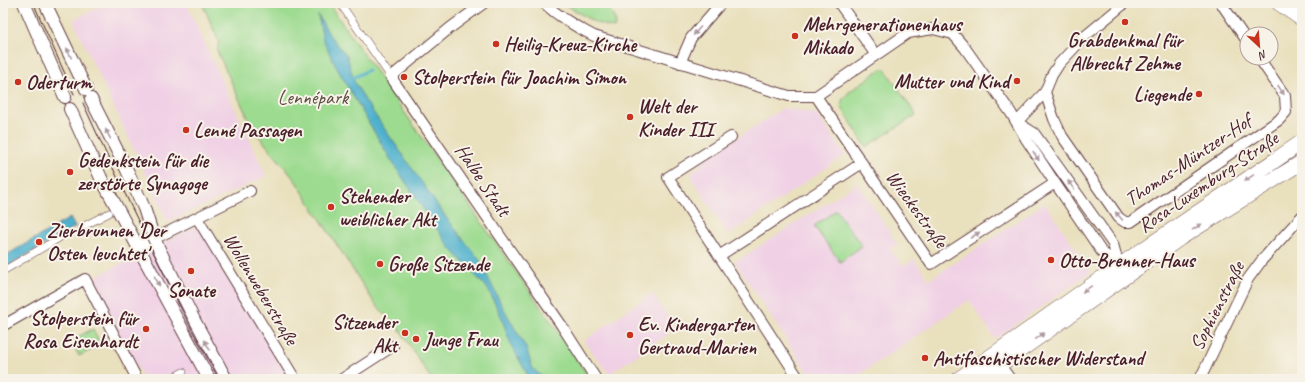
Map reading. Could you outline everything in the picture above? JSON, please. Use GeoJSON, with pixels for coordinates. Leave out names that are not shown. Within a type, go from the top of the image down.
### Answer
{"type":"FeatureCollection","features":[{"type":"Feature","properties":{"kind":"main road"},"geometry":{"type":"LineString","coordinates":[[1279,3],[1302,20]]}},
{"type":"Feature","properties":{"kind":"main road","name":"Rosa-Luxemburg-Straße"},"geometry":{"type":"LineString","coordinates":[[960,379],[1001,357],[1302,142]]}},
{"type":"Feature","properties":{"kind":"main road","name":"Rosa-Luxemburg-Straße"},"geometry":{"type":"LineString","coordinates":[[1122,271],[1180,238],[1302,162]]}},
{"type":"Feature","properties":{"kind":"main road","name":"Rosa-Luxemburg-Straße"},"geometry":{"type":"LineString","coordinates":[[979,379],[1001,357]]}},
{"type":"Feature","properties":{"kind":"street"},"geometry":{"type":"LineString","coordinates":[[24,3],[65,97]]}},
{"type":"Feature","properties":{"kind":"street"},"geometry":{"type":"LineString","coordinates":[[45,3],[141,202],[154,239],[194,320],[226,379]]}},
{"type":"Feature","properties":{"kind":"street","name":"Halbe Stadt"},"geometry":{"type":"LineString","coordinates":[[340,3],[562,326],[596,379]]}},
{"type":"Feature","properties":{"kind":"street"},"geometry":{"type":"LineString","coordinates":[[391,77],[450,28],[484,3]]}},
{"type":"Feature","properties":{"kind":"street"},"geometry":{"type":"LineString","coordinates":[[544,3],[562,18],[594,36],[789,96],[816,96],[908,33],[933,30],[953,34],[965,48],[1017,122],[1026,139],[1101,251],[1122,271]]}},
{"type":"Feature","properties":{"kind":"street"},"geometry":{"type":"LineString","coordinates":[[680,63],[691,38],[721,3]]}},
{"type":"Feature","properties":{"kind":"street"},"geometry":{"type":"LineString","coordinates":[[839,3],[876,54]]}},
{"type":"Feature","properties":{"kind":"street"},"geometry":{"type":"LineString","coordinates":[[1017,122],[1045,92],[1052,75],[1059,64],[1084,37],[1125,3]]}},
{"type":"Feature","properties":{"kind":"street"},"geometry":{"type":"LineString","coordinates":[[1221,3],[1239,29]]}},
{"type":"Feature","properties":{"kind":"street","name":"Thomas-Müntzer-Hof"},"geometry":{"type":"LineString","coordinates":[[1045,92],[1054,119],[1062,136],[1119,218],[1125,222],[1131,222],[1279,120],[1286,112],[1285,96],[1264,66]]}},
{"type":"Feature","properties":{"kind":"street","name":"Wieckestraße"},"geometry":{"type":"LineString","coordinates":[[816,96],[931,264],[1055,183]]}},
{"type":"Feature","properties":{"kind":"street"},"geometry":{"type":"LineString","coordinates":[[70,109],[101,178],[209,379]]}},
{"type":"Feature","properties":{"kind":"street"},"geometry":{"type":"LineString","coordinates":[[1017,122],[1034,133],[1112,244],[1122,271]]}},
{"type":"Feature","properties":{"kind":"street"},"geometry":{"type":"LineString","coordinates":[[731,137],[668,177],[799,379]]}},
{"type":"Feature","properties":{"kind":"street"},"geometry":{"type":"LineString","coordinates":[[719,256],[862,163]]}},
{"type":"Feature","properties":{"kind":"street"},"geometry":{"type":"LineString","coordinates":[[138,247],[250,191]]}},
{"type":"Feature","properties":{"kind":"street"},"geometry":{"type":"LineString","coordinates":[[82,227],[109,213]]}},
{"type":"Feature","properties":{"kind":"street","name":"Sophienstraße"},"geometry":{"type":"LineString","coordinates":[[1200,379],[1248,278],[1266,254],[1302,216]]}},
{"type":"Feature","properties":{"kind":"street","name":"Wollenweberstraße"},"geometry":{"type":"LineString","coordinates":[[197,218],[295,379]]}},
{"type":"Feature","properties":{"kind":"street"},"geometry":{"type":"LineString","coordinates":[[3,270],[59,238]]}},
{"type":"Feature","properties":{"kind":"street"},"geometry":{"type":"LineString","coordinates":[[4,325],[85,279],[137,379]]}},
{"type":"Feature","properties":{"kind":"street"},"geometry":{"type":"LineString","coordinates":[[342,379],[393,346]]}},
{"type":"Feature","properties":{"kind":"street"},"geometry":{"type":"LineString","coordinates":[[1001,357],[1010,379]]}},
{"type":"Feature","properties":{"kind":"street"},"geometry":{"type":"LineString","coordinates":[[170,379],[183,372]]}},
{"type":"Feature","properties":{"kind":"shaded area","name":"Lenné Passagen"},"geometry":{"type":"Polygon","coordinates":[[[107,3],[186,3],[266,176],[168,222],[73,20],[107,3]]]}},
{"type":"Feature","properties":{"kind":"shaded area"},"geometry":{"type":"Polygon","coordinates":[[[783,108],[817,114],[845,155],[728,235],[692,178],[693,171],[701,166],[700,162],[783,108]]]}},
{"type":"Feature","properties":{"kind":"shaded area"},"geometry":{"type":"Polygon","coordinates":[[[858,183],[897,244],[890,249],[903,266],[914,259],[929,280],[1045,203],[1091,272],[995,339],[969,300],[853,379],[812,379],[735,262],[858,183]]]}},
{"type":"Feature","properties":{"kind":"shaded area"},"geometry":{"type":"Polygon","coordinates":[[[198,225],[290,379],[144,379],[91,279],[198,225]]]}},
{"type":"Feature","properties":{"kind":"shaded area","name":"Ev. Kindergarten Gertraud-Marien"},"geometry":{"type":"Polygon","coordinates":[[[652,293],[676,329],[609,374],[584,341],[652,293]]]}},
{"type":"Feature","properties":{"kind":"green space","name":"Lennépark"},"geometry":{"type":"Polygon","coordinates":[[[202,3],[328,3],[590,379],[431,379],[400,330],[375,304],[295,180],[253,129],[217,51],[219,42],[202,3]]]}},
{"type":"Feature","properties":{"kind":"green space"},"geometry":{"type":"Polygon","coordinates":[[[562,3],[607,3],[616,22],[614,28],[596,23],[562,3]]]}},
{"type":"Feature","properties":{"kind":"green space"},"geometry":{"type":"Polygon","coordinates":[[[882,68],[885,69],[916,115],[866,147],[841,106],[843,99],[849,92],[882,68]]]}},
{"type":"Feature","properties":{"kind":"green space"},"geometry":{"type":"Polygon","coordinates":[[[836,210],[862,246],[840,262],[814,226],[836,210]]]}},
{"type":"Feature","properties":{"kind":"green space"},"geometry":{"type":"Polygon","coordinates":[[[93,329],[101,345],[79,356],[71,340],[93,329]]]}},
{"type":"Feature","properties":{"kind":"water"},"geometry":{"type":"Polygon","coordinates":[[[318,15],[330,36],[347,56],[354,81],[366,102],[445,216],[479,259],[501,304],[526,348],[533,369],[545,379],[530,379],[511,345],[501,316],[488,289],[450,248],[389,157],[335,65],[323,40],[318,15]]]}},
{"type":"Feature","properties":{"kind":"water","name":"Zierbrunnen 'Der Osten leuchtet'"},"geometry":{"type":"Polygon","coordinates":[[[70,218],[75,227],[3,269],[3,257],[70,218]]]}},
{"type":"Feature","properties":{"kind":"waterway"},"geometry":{"type":"LineString","coordinates":[[353,78],[368,70]]}},
{"type":"Feature","properties":{"kind":"tram line"},"geometry":{"type":"LineString","coordinates":[[35,3],[36,9],[74,94]]}},
{"type":"Feature","properties":{"kind":"tram line"},"geometry":{"type":"LineString","coordinates":[[83,103],[148,242],[220,379]]}},
{"type":"Feature","properties":{"kind":"place","name":"Grabdenkmal für Albrecht Zehme"},"geometry":{"type":"Point","coordinates":[1125,22]}},
{"type":"Feature","properties":{"kind":"place","name":"Mehrgenerationenhaus Mikado"},"geometry":{"type":"Point","coordinates":[795,36]}},
{"type":"Feature","properties":{"kind":"place","name":"Heilig-Kreuz-Kirche"},"geometry":{"type":"Point","coordinates":[496,44]}},
{"type":"Feature","properties":{"kind":"place","name":"Stolperstein für Joachim Simon"},"geometry":{"type":"Point","coordinates":[404,77]}},
{"type":"Feature","properties":{"kind":"place","name":"Mutter und Kind"},"geometry":{"type":"Point","coordinates":[1017,81]}},
{"type":"Feature","properties":{"kind":"place","name":"Oderturm"},"geometry":{"type":"Point","coordinates":[18,82]}},
{"type":"Feature","properties":{"kind":"place","name":"Liegende"},"geometry":{"type":"Point","coordinates":[1199,94]}},
{"type":"Feature","properties":{"kind":"place","name":"Welt der Kinder III"},"geometry":{"type":"Point","coordinates":[630,117]}},
{"type":"Feature","properties":{"kind":"place","name":"Lenné Passagen"},"geometry":{"type":"Point","coordinates":[186,130]}},
{"type":"Feature","properties":{"kind":"place","name":"Gedenkstein für die zerstörte Synagoge"},"geometry":{"type":"Point","coordinates":[70,172]}},
{"type":"Feature","properties":{"kind":"place","name":"Stehender weiblicher Akt"},"geometry":{"type":"Point","coordinates":[331,207]}},
{"type":"Feature","properties":{"kind":"place","name":"Zierbrunnen 'Der Osten leuchtet'"},"geometry":{"type":"Point","coordinates":[39,242]}},
{"type":"Feature","properties":{"kind":"place","name":"Otto-Brenner-Haus"},"geometry":{"type":"Point","coordinates":[1051,260]}},
{"type":"Feature","properties":{"kind":"place","name":"Große Sitzende"},"geometry":{"type":"Point","coordinates":[380,264]}},
{"type":"Feature","properties":{"kind":"place","name":"Sonate"},"geometry":{"type":"Point","coordinates":[191,271]}},
{"type":"Feature","properties":{"kind":"place","name":"Stolperstein für Rosa Eisenhardt"},"geometry":{"type":"Point","coordinates":[146,329]}},
{"type":"Feature","properties":{"kind":"place","name":"Sitzender Akt"},"geometry":{"type":"Point","coordinates":[405,333]}},
{"type":"Feature","properties":{"kind":"place","name":"Ev. Kindergarten Gertraud-Marien"},"geometry":{"type":"Point","coordinates":[630,335]}},
{"type":"Feature","properties":{"kind":"place","name":"Junge Frau"},"geometry":{"type":"Point","coordinates":[416,339]}},
{"type":"Feature","properties":{"kind":"place","name":"Antifaschistischer Widerstand"},"geometry":{"type":"Point","coordinates":[925,358]}}]}
